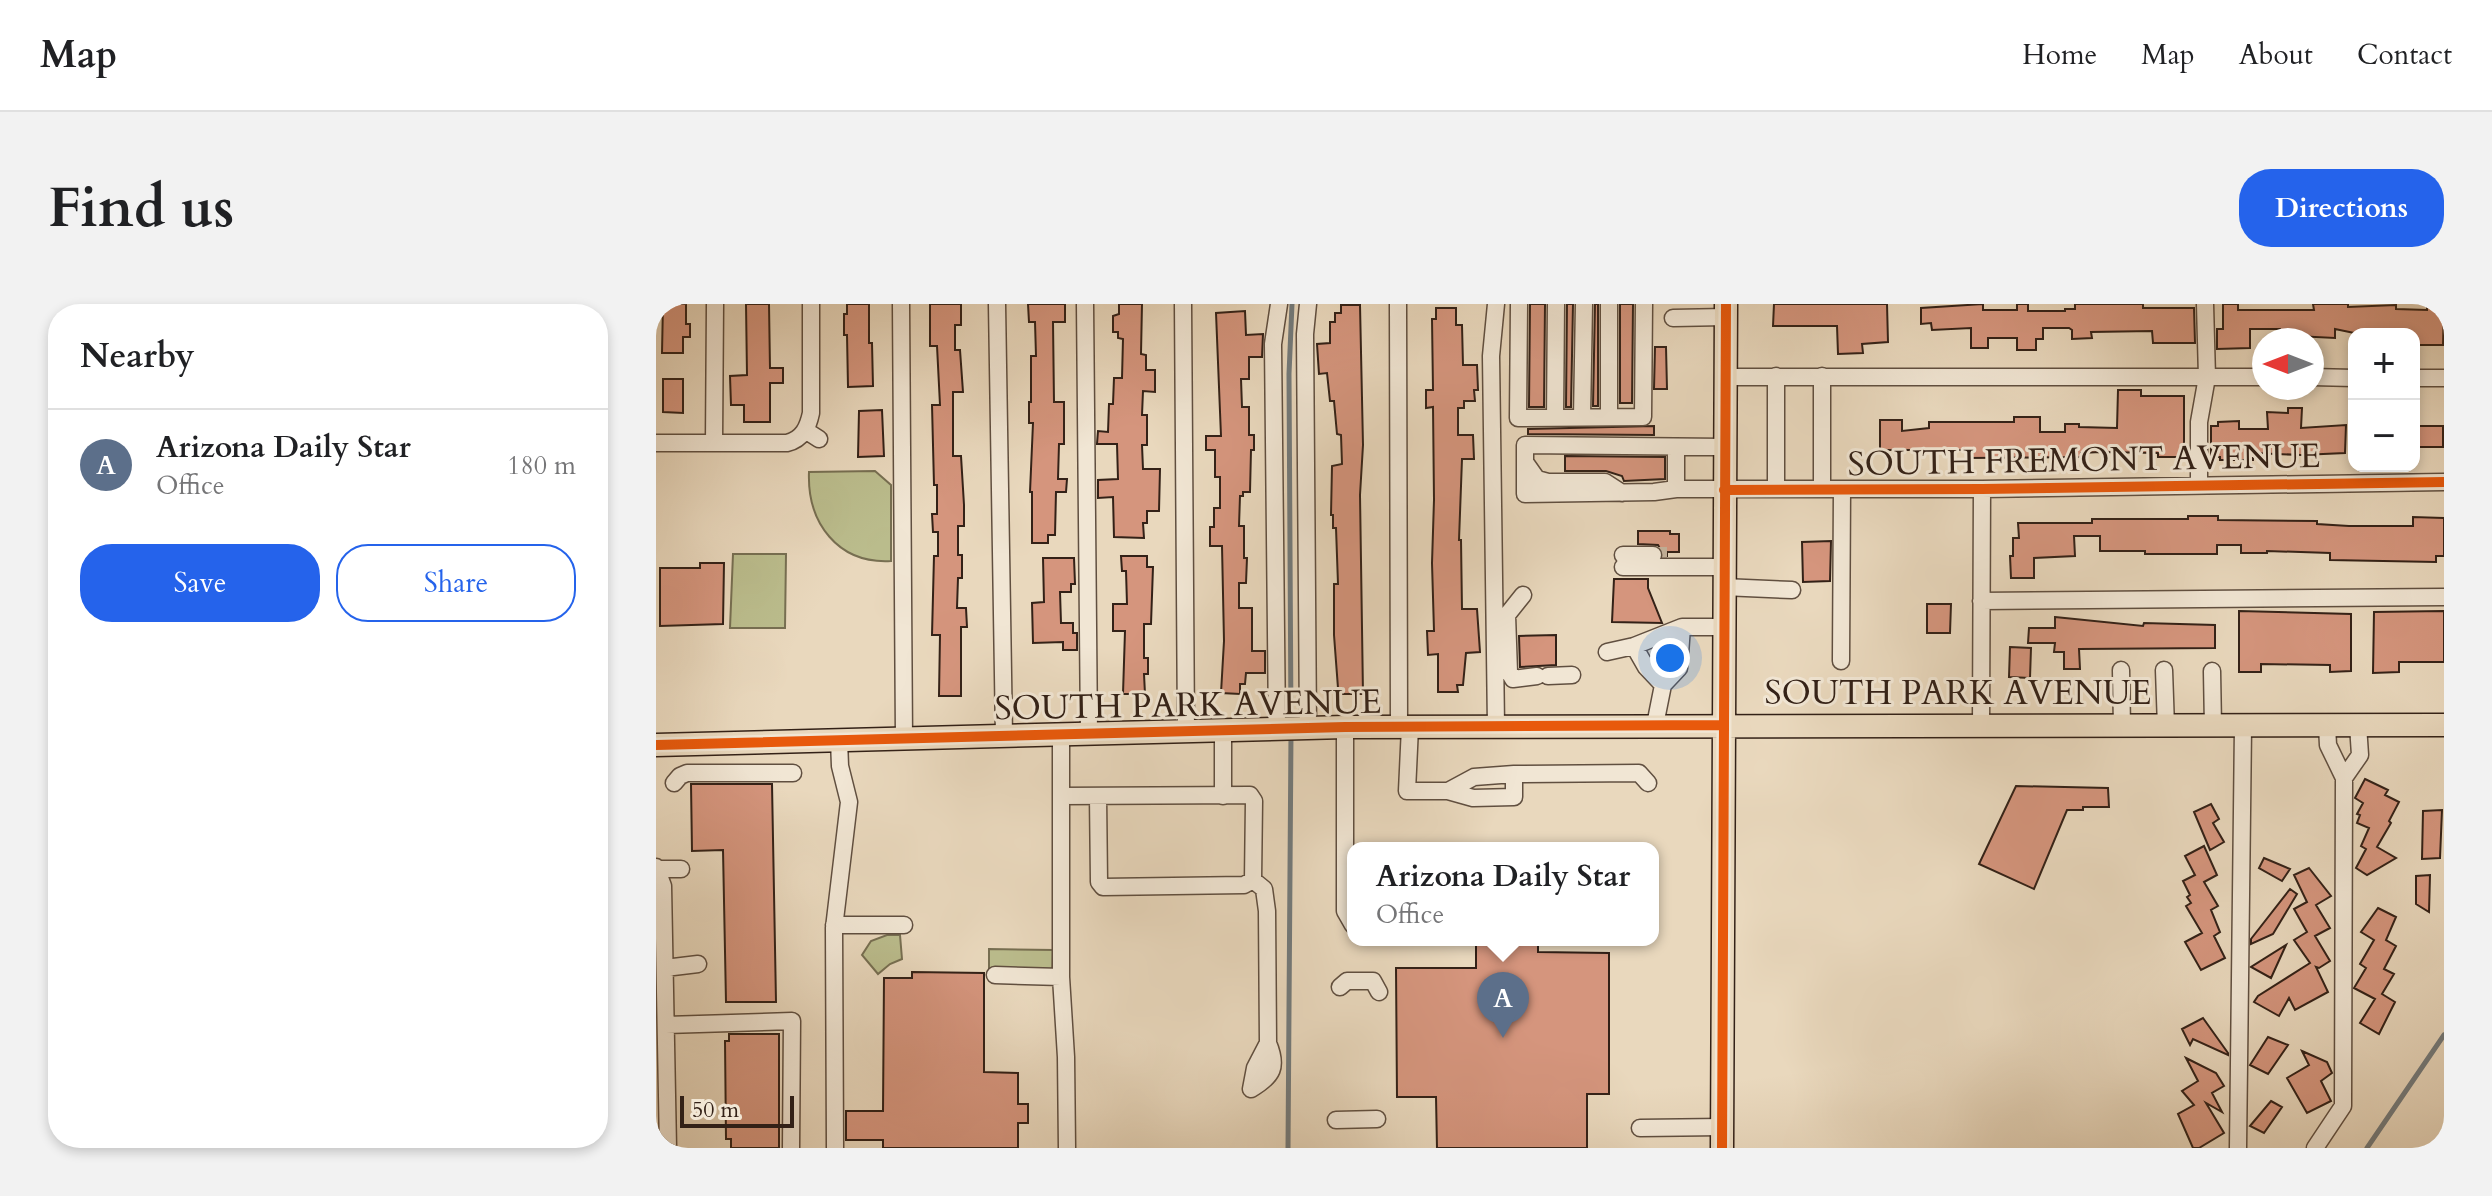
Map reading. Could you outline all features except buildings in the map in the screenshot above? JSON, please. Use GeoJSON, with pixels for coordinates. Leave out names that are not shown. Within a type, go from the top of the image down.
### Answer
{"type":"FeatureCollection","features":[{"type":"Feature","properties":{"kind":"main road"},"geometry":{"type":"LineString","coordinates":[[1722,1138],[1726,311]]}},
{"type":"Feature","properties":{"kind":"main road","name":"SOUTH PARK AVENUE"},"geometry":{"type":"LineString","coordinates":[[656,745],[1345,727],[2444,725]]}},
{"type":"Feature","properties":{"kind":"street"},"geometry":{"type":"LineString","coordinates":[[714,442],[715,304]]}},
{"type":"Feature","properties":{"kind":"street"},"geometry":{"type":"LineString","coordinates":[[656,443],[787,443],[809,434],[811,304]]}},
{"type":"Feature","properties":{"kind":"street"},"geometry":{"type":"LineString","coordinates":[[901,304],[904,739]]}},
{"type":"Feature","properties":{"kind":"street"},"geometry":{"type":"LineString","coordinates":[[997,304],[1004,736]]}},
{"type":"Feature","properties":{"kind":"street"},"geometry":{"type":"LineString","coordinates":[[1085,304],[1089,734]]}},
{"type":"Feature","properties":{"kind":"street"},"geometry":{"type":"LineString","coordinates":[[1183,304],[1186,732]]}},
{"type":"Feature","properties":{"kind":"street"},"geometry":{"type":"LineString","coordinates":[[1279,304],[1273,344],[1291,729]]}},
{"type":"Feature","properties":{"kind":"street"},"geometry":{"type":"LineString","coordinates":[[1291,729],[1308,304]]}},
{"type":"Feature","properties":{"kind":"street"},"geometry":{"type":"LineString","coordinates":[[1398,304],[1407,791],[1448,791],[1473,798],[1514,797],[1514,774]]}},
{"type":"Feature","properties":{"kind":"street"},"geometry":{"type":"LineString","coordinates":[[1496,304],[1491,356],[1496,726]]}},
{"type":"Feature","properties":{"kind":"street"},"geometry":{"type":"LineString","coordinates":[[1519,304],[1518,418],[1643,417],[1644,304]]}},
{"type":"Feature","properties":{"kind":"street"},"geometry":{"type":"LineString","coordinates":[[1555,418],[1556,304]]}},
{"type":"Feature","properties":{"kind":"street"},"geometry":{"type":"LineString","coordinates":[[1582,417],[1584,304]]}},
{"type":"Feature","properties":{"kind":"street"},"geometry":{"type":"LineString","coordinates":[[1609,304],[1609,417]]}},
{"type":"Feature","properties":{"kind":"street"},"geometry":{"type":"LineString","coordinates":[[2199,486],[2199,422],[2207,377],[2205,304]]}},
{"type":"Feature","properties":{"kind":"street"},"geometry":{"type":"LineString","coordinates":[[1673,318],[1726,311]]}},
{"type":"Feature","properties":{"kind":"street"},"geometry":{"type":"LineString","coordinates":[[1776,376],[1776,489]]}},
{"type":"Feature","properties":{"kind":"street"},"geometry":{"type":"LineString","coordinates":[[1822,376],[1822,489]]}},
{"type":"Feature","properties":{"kind":"street"},"geometry":{"type":"LineString","coordinates":[[1725,377],[2252,377]]}},
{"type":"Feature","properties":{"kind":"street"},"geometry":{"type":"LineString","coordinates":[[2324,377],[2348,378]]}},
{"type":"Feature","properties":{"kind":"street"},"geometry":{"type":"LineString","coordinates":[[2420,378],[2444,378]]}},
{"type":"Feature","properties":{"kind":"street","name":"SOUTH FREMONT AVENUE"},"geometry":{"type":"LineString","coordinates":[[1676,447],[1525,445],[1525,494],[1676,489],[1982,489],[2444,482]]}},
{"type":"Feature","properties":{"kind":"street"},"geometry":{"type":"LineString","coordinates":[[1676,489],[1676,447],[1725,447]]}},
{"type":"Feature","properties":{"kind":"street"},"geometry":{"type":"LineString","coordinates":[[1981,727],[1982,489]]}},
{"type":"Feature","properties":{"kind":"street"},"geometry":{"type":"LineString","coordinates":[[1841,661],[1842,490]]}},
{"type":"Feature","properties":{"kind":"street"},"geometry":{"type":"LineString","coordinates":[[1653,555],[1623,561],[1792,590]]}},
{"type":"Feature","properties":{"kind":"street"},"geometry":{"type":"LineString","coordinates":[[1523,595],[1507,615],[1509,672],[1513,679],[1572,675]]}},
{"type":"Feature","properties":{"kind":"street"},"geometry":{"type":"LineString","coordinates":[[1981,601],[2444,597]]}},
{"type":"Feature","properties":{"kind":"street"},"geometry":{"type":"LineString","coordinates":[[1655,725],[1663,685],[1679,668],[1682,627]]}},
{"type":"Feature","properties":{"kind":"street"},"geometry":{"type":"LineString","coordinates":[[1607,652],[1634,646],[1682,627],[1723,627]]}},
{"type":"Feature","properties":{"kind":"street"},"geometry":{"type":"LineString","coordinates":[[1634,646],[1646,667],[1663,685]]}},
{"type":"Feature","properties":{"kind":"street"},"geometry":{"type":"LineString","coordinates":[[2121,670],[2122,727]]}},
{"type":"Feature","properties":{"kind":"street"},"geometry":{"type":"LineString","coordinates":[[2164,670],[2166,727]]}},
{"type":"Feature","properties":{"kind":"street"},"geometry":{"type":"LineString","coordinates":[[2212,671],[2213,727]]}},
{"type":"Feature","properties":{"kind":"street"},"geometry":{"type":"LineString","coordinates":[[2344,778],[2360,755],[2358,725]]}},
{"type":"Feature","properties":{"kind":"street"},"geometry":{"type":"LineString","coordinates":[[2315,1148],[2343,1106],[2344,778],[2328,745],[2327,726]]}},
{"type":"Feature","properties":{"kind":"street"},"geometry":{"type":"LineString","coordinates":[[1345,727],[1347,914]]}},
{"type":"Feature","properties":{"kind":"street"},"geometry":{"type":"LineString","coordinates":[[2238,1148],[2243,727]]}},
{"type":"Feature","properties":{"kind":"street"},"geometry":{"type":"LineString","coordinates":[[1223,731],[1223,796]]}},
{"type":"Feature","properties":{"kind":"street"},"geometry":{"type":"LineString","coordinates":[[1061,735],[1061,977],[1067,1148]]}},
{"type":"Feature","properties":{"kind":"street"},"geometry":{"type":"LineString","coordinates":[[835,1148],[834,925],[849,802],[840,766],[839,740]]}},
{"type":"Feature","properties":{"kind":"street"},"geometry":{"type":"LineString","coordinates":[[674,783],[687,773],[793,773]]}},
{"type":"Feature","properties":{"kind":"street"},"geometry":{"type":"LineString","coordinates":[[1448,791],[1474,777],[1514,774],[1639,773],[1648,783]]}},
{"type":"Feature","properties":{"kind":"street"},"geometry":{"type":"LineString","coordinates":[[1061,796],[1250,795],[1254,801],[1253,880]]}},
{"type":"Feature","properties":{"kind":"street"},"geometry":{"type":"LineString","coordinates":[[1098,796],[1099,882],[1103,887],[1244,885],[1253,880]]}},
{"type":"Feature","properties":{"kind":"street"},"geometry":{"type":"LineString","coordinates":[[668,1148],[665,968],[656,868],[681,869]]}},
{"type":"Feature","properties":{"kind":"street"},"geometry":{"type":"LineString","coordinates":[[1253,880],[1264,889],[1267,911],[1268,1043]]}},
{"type":"Feature","properties":{"kind":"street"},"geometry":{"type":"LineString","coordinates":[[834,925],[904,925]]}},
{"type":"Feature","properties":{"kind":"street"},"geometry":{"type":"LineString","coordinates":[[665,968],[698,964]]}},
{"type":"Feature","properties":{"kind":"street"},"geometry":{"type":"LineString","coordinates":[[995,975],[1061,977]]}},
{"type":"Feature","properties":{"kind":"street"},"geometry":{"type":"LineString","coordinates":[[1340,987],[1347,981],[1373,981],[1379,992]]}},
{"type":"Feature","properties":{"kind":"street"},"geometry":{"type":"LineString","coordinates":[[666,1025],[792,1021],[791,1148]]}},
{"type":"Feature","properties":{"kind":"street"},"geometry":{"type":"LineString","coordinates":[[1336,1120],[1377,1119]]}},
{"type":"Feature","properties":{"kind":"street"},"geometry":{"type":"LineString","coordinates":[[1640,1128],[1722,1138]]}},
{"type":"Feature","properties":{"kind":"green space"},"geometry":{"type":"Polygon","coordinates":[[[875,471],[891,485],[891,561],[856,556],[841,548],[820,523],[810,491],[809,472],[875,471]]]}},
{"type":"Feature","properties":{"kind":"green space"},"geometry":{"type":"Polygon","coordinates":[[[733,554],[786,554],[785,628],[730,628],[733,554]]]}},
{"type":"Feature","properties":{"kind":"green space"},"geometry":{"type":"Polygon","coordinates":[[[887,935],[900,935],[902,959],[878,974],[862,955],[871,941],[887,935]]]}},
{"type":"Feature","properties":{"kind":"green space"},"geometry":{"type":"Polygon","coordinates":[[[989,949],[1053,950],[1052,984],[1000,983],[1000,977],[989,977],[989,949]]]}},
{"type":"Feature","properties":{"kind":"waterway"},"geometry":{"type":"LineString","coordinates":[[1291,723],[1289,374],[1292,304]]}},
{"type":"Feature","properties":{"kind":"waterway"},"geometry":{"type":"LineString","coordinates":[[1288,1148],[1291,733]]}},
{"type":"Feature","properties":{"kind":"waterway"},"geometry":{"type":"LineString","coordinates":[[2367,1148],[2444,1035]]}},
{"type":"Feature","properties":{"kind":"tunnel"},"geometry":{"type":"LineString","coordinates":[[1653,555],[1667,555]]}},
{"type":"Feature","properties":{"kind":"cycle path"},"geometry":{"type":"LineString","coordinates":[[1722,1148],[1726,304]]}},
{"type":"Feature","properties":{"kind":"cycle path"},"geometry":{"type":"LineString","coordinates":[[1724,490],[2444,482]]}},
{"type":"Feature","properties":{"kind":"cycle path"},"geometry":{"type":"LineString","coordinates":[[656,745],[1345,727],[1722,725]]}},
{"type":"Feature","properties":{"kind":"place","name":"Arizona Daily Star"},"geometry":{"type":"Point","coordinates":[1503,1038]}}]}
